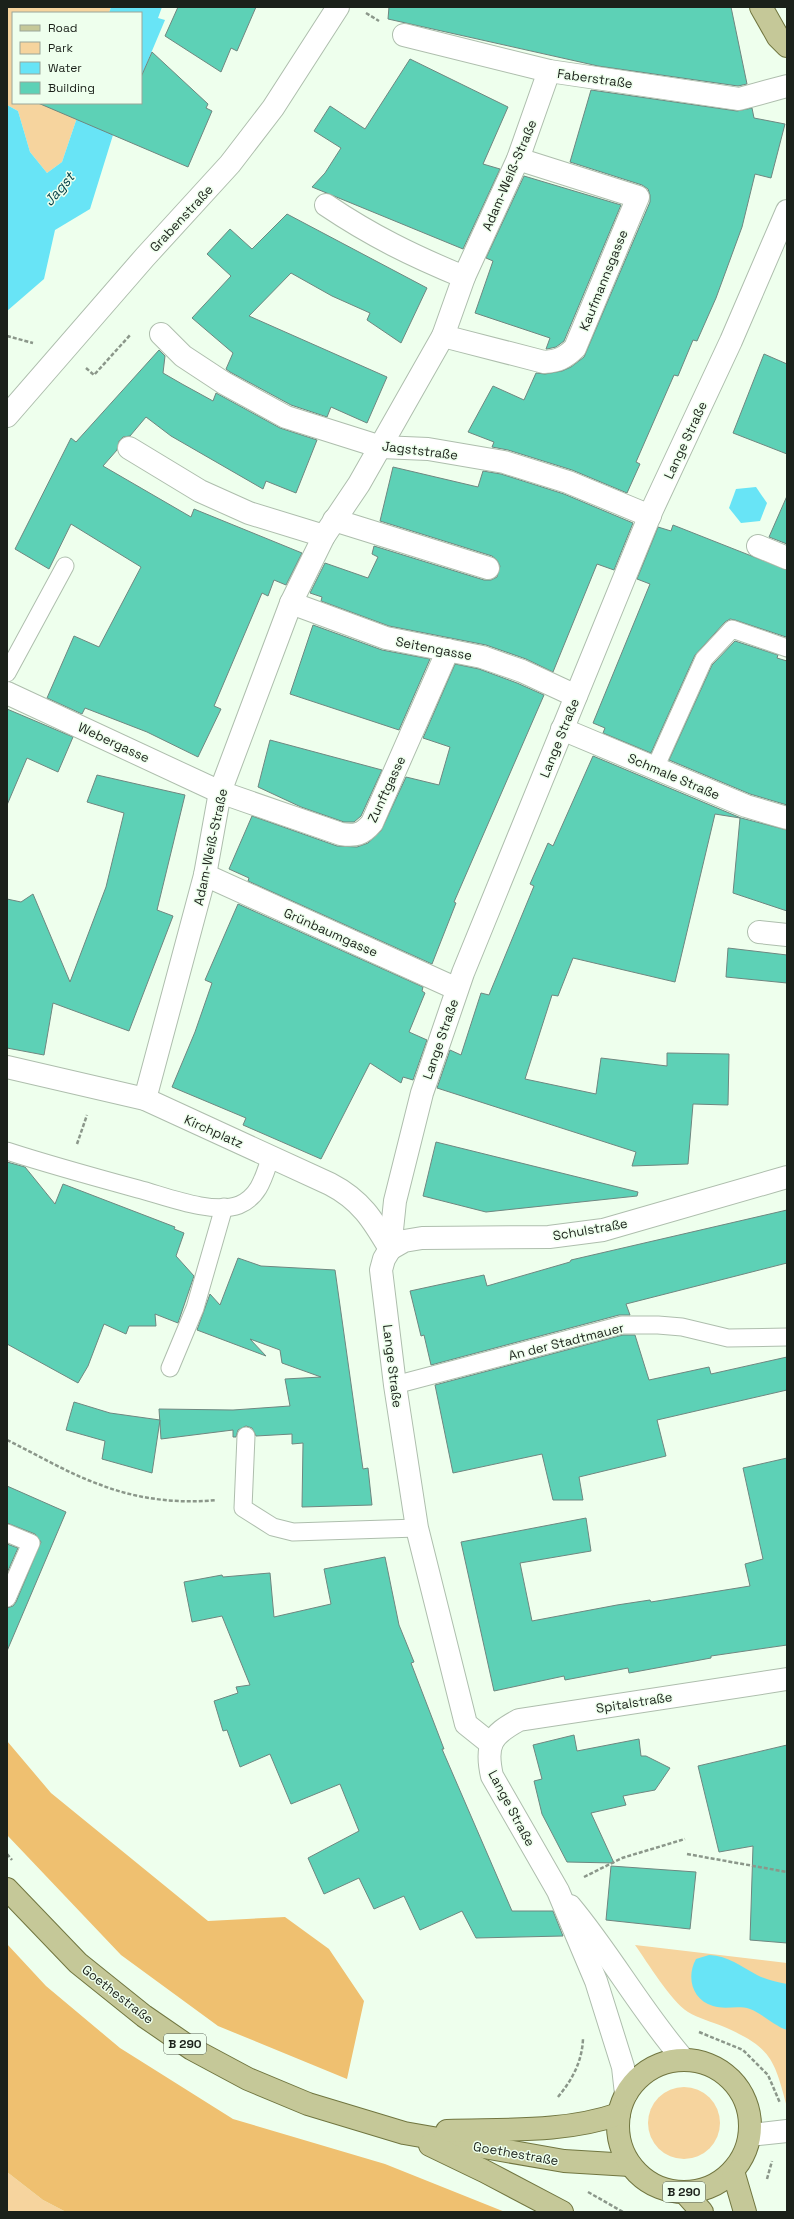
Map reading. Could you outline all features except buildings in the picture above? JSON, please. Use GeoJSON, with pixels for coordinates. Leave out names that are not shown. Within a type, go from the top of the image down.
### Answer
{"type":"FeatureCollection","features":[{"type":"Feature","properties":{"kind":"main road"},"geometry":{"type":"LineString","coordinates":[[761,7],[778,37],[787,46]]}},
{"type":"Feature","properties":{"kind":"main road","name":"Goethestraße"},"geometry":{"type":"LineString","coordinates":[[7,1889],[78,1963],[144,2016],[192,2049],[248,2079],[308,2104],[404,2133],[564,2161],[630,2165]]}},
{"type":"Feature","properties":{"kind":"main road","name":"B 290"},"geometry":{"type":"LineString","coordinates":[[684,2060],[708,2064],[727,2075],[741,2092],[748,2108],[750,2135],[744,2154],[733,2171],[714,2186],[684,2193],[653,2185],[630,2165],[620,2143],[619,2114],[626,2094],[646,2071],[664,2062],[684,2060]]}},
{"type":"Feature","properties":{"kind":"main road","name":"Goethestraße"},"geometry":{"type":"LineString","coordinates":[[404,2133],[560,2128],[599,2121],[619,2114]]}},
{"type":"Feature","properties":{"kind":"main road","name":"B 290"},"geometry":{"type":"LineString","coordinates":[[404,2133],[484,2171],[562,2212]]}},
{"type":"Feature","properties":{"kind":"main road"},"geometry":{"type":"LineString","coordinates":[[733,2171],[745,2212]]}},
{"type":"Feature","properties":{"kind":"main road","name":"B 290"},"geometry":{"type":"LineString","coordinates":[[684,2193],[702,2212]]}},
{"type":"Feature","properties":{"kind":"street","name":"Grabenstraße"},"geometry":{"type":"LineString","coordinates":[[7,416],[145,257],[230,164],[273,108],[338,7]]}},
{"type":"Feature","properties":{"kind":"street","name":"Faberstraße"},"geometry":{"type":"LineString","coordinates":[[404,35],[549,71],[739,99],[787,86]]}},
{"type":"Feature","properties":{"kind":"street","name":"Adam-Weiß-Straße"},"geometry":{"type":"LineString","coordinates":[[145,1099],[206,875],[220,792],[291,603],[329,528],[381,447],[443,336],[464,277],[518,159],[549,71]]}},
{"type":"Feature","properties":{"kind":"street","name":"Kaufmannsgasse"},"geometry":{"type":"LineString","coordinates":[[443,336],[544,362],[555,362],[565,358],[575,348],[638,197],[518,159]]}},
{"type":"Feature","properties":{"kind":"street"},"geometry":{"type":"LineString","coordinates":[[326,205],[361,229],[407,254],[464,277]]}},
{"type":"Feature","properties":{"kind":"street","name":"Lange Straße"},"geometry":{"type":"LineString","coordinates":[[626,2094],[623,2067],[596,1981],[558,1891],[492,1776],[488,1758],[491,1744],[466,1724],[417,1528],[395,1385],[381,1270],[384,1259],[390,1249],[395,1201],[422,1092],[457,989],[650,516],[731,341],[787,211]]}},
{"type":"Feature","properties":{"kind":"street","name":"Jagststraße"},"geometry":{"type":"LineString","coordinates":[[161,334],[183,356],[224,383],[286,417],[381,447],[428,449],[504,462],[568,482],[650,516]]}},
{"type":"Feature","properties":{"kind":"street"},"geometry":{"type":"LineString","coordinates":[[129,448],[200,491],[249,513],[329,528],[488,568]]}},
{"type":"Feature","properties":{"kind":"street"},"geometry":{"type":"LineString","coordinates":[[758,546],[787,558]]}},
{"type":"Feature","properties":{"kind":"street","name":"Seitengasse"},"geometry":{"type":"LineString","coordinates":[[291,603],[386,638],[417,646],[448,650],[482,657],[522,671],[576,696]]}},
{"type":"Feature","properties":{"kind":"street","name":"Zunftgasse"},"geometry":{"type":"LineString","coordinates":[[220,792],[341,834],[354,836],[365,832],[372,823],[448,650]]}},
{"type":"Feature","properties":{"kind":"street","name":"Webergasse"},"geometry":{"type":"LineString","coordinates":[[7,693],[220,792]]}},
{"type":"Feature","properties":{"kind":"street","name":"Schmale Straße"},"geometry":{"type":"LineString","coordinates":[[562,729],[746,806],[787,818]]}},
{"type":"Feature","properties":{"kind":"street","name":"Grünbaumgasse"},"geometry":{"type":"LineString","coordinates":[[206,875],[457,989]]}},
{"type":"Feature","properties":{"kind":"street"},"geometry":{"type":"LineString","coordinates":[[759,932],[787,935]]}},
{"type":"Feature","properties":{"kind":"street","name":"Kirchplatz"},"geometry":{"type":"LineString","coordinates":[[7,1067],[145,1099],[271,1156],[347,1193],[363,1207],[390,1249]]}},
{"type":"Feature","properties":{"kind":"street","name":"Schulstraße"},"geometry":{"type":"LineString","coordinates":[[390,1249],[404,1241],[422,1238],[549,1237],[603,1230],[787,1177]]}},
{"type":"Feature","properties":{"kind":"street","name":"Spitalstraße"},"geometry":{"type":"LineString","coordinates":[[491,1744],[502,1729],[519,1720],[787,1679]]}},
{"type":"Feature","properties":{"kind":"street","name":"Lange Straße"},"geometry":{"type":"LineString","coordinates":[[558,1891],[591,1931],[643,2008],[684,2060]]}},
{"type":"Feature","properties":{"kind":"street"},"geometry":{"type":"LineString","coordinates":[[750,2135],[786,2131]]}},
{"type":"Feature","properties":{"kind":"lane"},"geometry":{"type":"LineString","coordinates":[[7,673],[65,566]]}},
{"type":"Feature","properties":{"kind":"lane"},"geometry":{"type":"LineString","coordinates":[[655,768],[704,659],[732,629],[787,648]]}},
{"type":"Feature","properties":{"kind":"lane"},"geometry":{"type":"LineString","coordinates":[[7,1151],[67,1170],[200,1205],[224,1207],[238,1205],[250,1199],[259,1190],[271,1156]]}},
{"type":"Feature","properties":{"kind":"lane"},"geometry":{"type":"LineString","coordinates":[[170,1368],[195,1308],[224,1207]]}},
{"type":"Feature","properties":{"kind":"lane","name":"An der Stadtmauer"},"geometry":{"type":"LineString","coordinates":[[395,1385],[622,1325],[674,1327],[728,1338],[787,1337]]}},
{"type":"Feature","properties":{"kind":"lane"},"geometry":{"type":"LineString","coordinates":[[246,1436],[243,1508],[273,1527],[294,1532],[417,1528]]}},
{"type":"Feature","properties":{"kind":"lane"},"geometry":{"type":"LineString","coordinates":[[7,1533],[30,1543],[7,1598]]}},
{"type":"Feature","properties":{"kind":"path"},"geometry":{"type":"LineString","coordinates":[[66,349],[94,375],[120,344],[148,319],[161,334]]}},
{"type":"Feature","properties":{"kind":"path"},"geometry":{"type":"LineString","coordinates":[[7,336],[22,341]]}},
{"type":"Feature","properties":{"kind":"path"},"geometry":{"type":"LineString","coordinates":[[67,1170],[88,1114]]}},
{"type":"Feature","properties":{"kind":"path"},"geometry":{"type":"LineString","coordinates":[[7,1440],[101,1486],[149,1498],[194,1502],[219,1500],[243,1508]]}},
{"type":"Feature","properties":{"kind":"path"},"geometry":{"type":"LineString","coordinates":[[578,1880],[622,1858],[685,1839]]}},
{"type":"Feature","properties":{"kind":"path"},"geometry":{"type":"LineString","coordinates":[[7,1854],[17,1865]]}},
{"type":"Feature","properties":{"kind":"path"},"geometry":{"type":"LineString","coordinates":[[687,1854],[787,1872]]}},
{"type":"Feature","properties":{"kind":"path"},"geometry":{"type":"LineString","coordinates":[[697,2030],[743,2050],[768,2075],[779,2100],[786,2131],[772,2160],[766,2180]]}},
{"type":"Feature","properties":{"kind":"path"},"geometry":{"type":"LineString","coordinates":[[560,2128],[556,2099],[572,2078],[579,2063],[582,2051],[581,2032]]}},
{"type":"Feature","properties":{"kind":"path"},"geometry":{"type":"LineString","coordinates":[[564,2161],[567,2180],[623,2212]]}},
{"type":"Feature","properties":{"kind":"green space"},"geometry":{"type":"Polygon","coordinates":[[[7,7],[111,7],[109,12],[12,12],[12,104],[82,104],[62,162],[47,173],[30,152],[18,111],[7,105],[7,7]]]}},
{"type":"Feature","properties":{"kind":"green space"},"geometry":{"type":"Polygon","coordinates":[[[635,1945],[787,1963],[787,2107],[774,2065],[761,2048],[722,2026],[688,2012],[674,1999],[635,1945]]]}},
{"type":"Feature","properties":{"kind":"green space"},"geometry":{"type":"Polygon","coordinates":[[[684,2087],[704,2093],[714,2103],[720,2123],[714,2143],[704,2153],[684,2159],[664,2153],[654,2143],[648,2123],[654,2103],[664,2093],[684,2087]]]}},
{"type":"Feature","properties":{"kind":"green space"},"geometry":{"type":"Polygon","coordinates":[[[7,2172],[43,2200],[66,2212],[7,2212],[7,2172]]]}},
{"type":"Feature","properties":{"kind":"shaded area"},"geometry":{"type":"Polygon","coordinates":[[[7,1741],[51,1793],[208,1921],[285,1917],[329,1949],[364,2001],[347,2079],[218,2026],[121,1955],[7,1835],[7,1741]]]}},
{"type":"Feature","properties":{"kind":"shaded area"},"geometry":{"type":"Polygon","coordinates":[[[7,1944],[46,1986],[120,2048],[233,2119],[385,2164],[505,2212],[66,2212],[43,2200],[7,2172],[7,1944]]]}},
{"type":"Feature","properties":{"kind":"water"},"geometry":{"type":"Polygon","coordinates":[[[111,7],[162,7],[158,18],[165,20],[142,75],[142,12],[109,12],[111,7]]]}},
{"type":"Feature","properties":{"kind":"water","name":"Jagst"},"geometry":{"type":"Polygon","coordinates":[[[82,104],[83,104],[113,135],[90,209],[55,230],[44,279],[7,311],[7,105],[18,111],[30,152],[47,173],[62,162],[82,104]]]}},
{"type":"Feature","properties":{"kind":"water"},"geometry":{"type":"Polygon","coordinates":[[[756,487],[767,503],[760,521],[741,523],[729,508],[736,489],[756,487]]]}},
{"type":"Feature","properties":{"kind":"water"},"geometry":{"type":"Polygon","coordinates":[[[709,1955],[723,1957],[761,1977],[787,1984],[787,2030],[750,2009],[741,2007],[722,2008],[713,2006],[700,1999],[693,1987],[691,1973],[696,1959],[709,1955]]]}}]}
